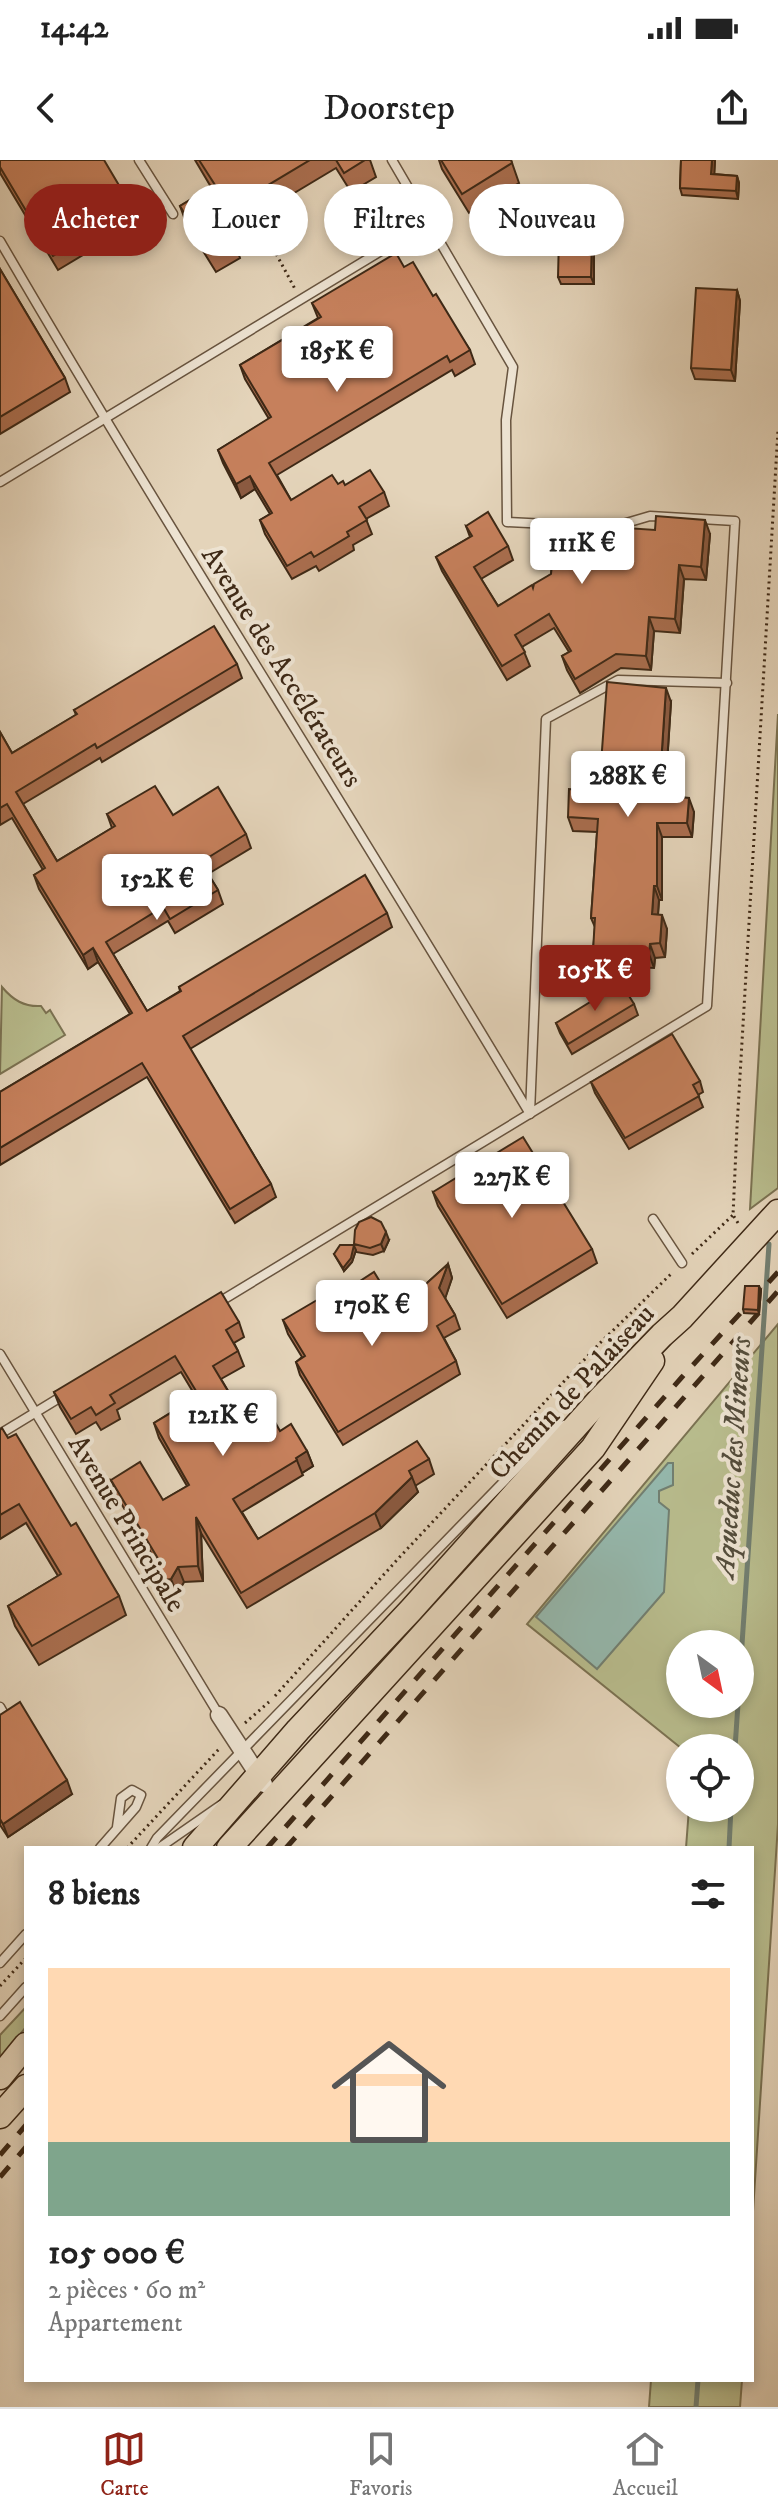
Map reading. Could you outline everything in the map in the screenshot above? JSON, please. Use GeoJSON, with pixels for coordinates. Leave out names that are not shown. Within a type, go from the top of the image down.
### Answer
{"type":"FeatureCollection","features":[{"type":"Feature","properties":{"kind":"main road"},"geometry":{"type":"LineString","coordinates":[[682,1317],[778,1212]]}},
{"type":"Feature","properties":{"kind":"main road","name":"Chemin de Palaiseau"},"geometry":{"type":"LineString","coordinates":[[230,1846],[256,1794],[298,1730],[411,1610],[595,1405],[682,1317]]}},
{"type":"Feature","properties":{"kind":"main road","name":"Chemin de Palaiseau"},"geometry":{"type":"LineString","coordinates":[[197,1846],[256,1794],[593,1448],[682,1317]]}},
{"type":"Feature","properties":{"kind":"main road"},"geometry":{"type":"LineString","coordinates":[[0,2077],[24,2047]]}},
{"type":"Feature","properties":{"kind":"main road"},"geometry":{"type":"LineString","coordinates":[[0,2116],[24,2089]]}},
{"type":"Feature","properties":{"kind":"street"},"geometry":{"type":"LineString","coordinates":[[219,1715],[241,1751],[256,1794]]}},
{"type":"Feature","properties":{"kind":"lane"},"geometry":{"type":"LineString","coordinates":[[139,160],[173,214]]}},
{"type":"Feature","properties":{"kind":"lane"},"geometry":{"type":"LineString","coordinates":[[392,160],[405,184]]}},
{"type":"Feature","properties":{"kind":"lane","name":"Avenue des Accélérateurs"},"geometry":{"type":"LineString","coordinates":[[0,241],[103,418],[530,1114]]}},
{"type":"Feature","properties":{"kind":"lane"},"geometry":{"type":"LineString","coordinates":[[0,482],[373,256]]}},
{"type":"Feature","properties":{"kind":"lane"},"geometry":{"type":"LineString","coordinates":[[213,1305],[707,1006],[735,521],[650,516],[616,526],[507,522],[506,420],[513,367],[447,256]]}},
{"type":"Feature","properties":{"kind":"lane"},"geometry":{"type":"LineString","coordinates":[[530,1114],[546,719],[618,680],[727,683]]}},
{"type":"Feature","properties":{"kind":"lane"},"geometry":{"type":"LineString","coordinates":[[653,1219],[682,1263]]}},
{"type":"Feature","properties":{"kind":"lane","name":"Avenue Principale"},"geometry":{"type":"LineString","coordinates":[[0,1354],[219,1715]]}},
{"type":"Feature","properties":{"kind":"lane"},"geometry":{"type":"LineString","coordinates":[[0,1434],[78,1387]]}},
{"type":"Feature","properties":{"kind":"lane"},"geometry":{"type":"LineString","coordinates":[[152,1846],[552,1432],[595,1405]]}},
{"type":"Feature","properties":{"kind":"lane"},"geometry":{"type":"LineString","coordinates":[[0,1707],[4,1714],[0,1716]]}},
{"type":"Feature","properties":{"kind":"lane"},"geometry":{"type":"LineString","coordinates":[[162,1846],[212,1809],[256,1794]]}},
{"type":"Feature","properties":{"kind":"lane"},"geometry":{"type":"LineString","coordinates":[[102,1846],[117,1827]]}},
{"type":"Feature","properties":{"kind":"lane"},"geometry":{"type":"LineString","coordinates":[[0,1963],[24,1936]]}},
{"type":"Feature","properties":{"kind":"lane"},"geometry":{"type":"LineString","coordinates":[[0,2016],[24,1989]]}},
{"type":"Feature","properties":{"kind":"path"},"geometry":{"type":"LineString","coordinates":[[278,256],[302,300]]}},
{"type":"Feature","properties":{"kind":"path"},"geometry":{"type":"LineString","coordinates":[[129,1846],[231,1736],[273,1698],[396,1561],[589,1356],[733,1215],[778,430]]}},
{"type":"Feature","properties":{"kind":"path"},"geometry":{"type":"LineString","coordinates":[[0,1986],[24,1960]]}},
{"type":"Feature","properties":{"kind":"green space"},"geometry":{"type":"Polygon","coordinates":[[[778,714],[778,1188],[750,1209],[778,714]]]}},
{"type":"Feature","properties":{"kind":"green space"},"geometry":{"type":"Polygon","coordinates":[[[2,987],[19,1002],[41,1006],[46,1013],[50,1010],[65,1035],[0,1074],[2,987]]]}},
{"type":"Feature","properties":{"kind":"green space"},"geometry":{"type":"Polygon","coordinates":[[[778,1324],[778,1824],[754,2196],[754,1846],[686,1846],[688,1822],[754,1822],[754,1734],[666,1736],[527,1624],[778,1324]]]}},
{"type":"Feature","properties":{"kind":"green space"},"geometry":{"type":"Polygon","coordinates":[[[24,2009],[24,2029],[0,2059],[0,2035],[24,2009]]]}},
{"type":"Feature","properties":{"kind":"green space"},"geometry":{"type":"Polygon","coordinates":[[[651,2382],[742,2382],[740,2407],[649,2407],[651,2382]]]}},
{"type":"Feature","properties":{"kind":"water"},"geometry":{"type":"Polygon","coordinates":[[[668,1463],[673,1463],[673,1485],[659,1491],[659,1502],[669,1510],[664,1592],[597,1669],[536,1617],[668,1463]]]}},
{"type":"Feature","properties":{"kind":"building"},"geometry":{"type":"Polygon","coordinates":[[[0,160],[104,160],[118,184],[24,184],[24,207],[0,167],[0,160]]]}},
{"type":"Feature","properties":{"kind":"building"},"geometry":{"type":"Polygon","coordinates":[[[199,160],[310,160],[270,184],[214,184],[199,160]]]}},
{"type":"Feature","properties":{"kind":"building"},"geometry":{"type":"Polygon","coordinates":[[[336,160],[365,160],[344,173],[336,160]]]}},
{"type":"Feature","properties":{"kind":"building"},"geometry":{"type":"Polygon","coordinates":[[[441,160],[511,160],[512,163],[478,184],[469,184],[469,190],[462,194],[441,160]]]}},
{"type":"Feature","properties":{"kind":"building"},"geometry":{"type":"Polygon","coordinates":[[[681,160],[712,160],[711,174],[737,176],[736,191],[680,188],[681,160]]]}},
{"type":"Feature","properties":{"kind":"building"},"geometry":{"type":"Polygon","coordinates":[[[391,256],[398,256],[404,267],[413,262],[470,350],[450,362],[447,356],[269,463],[291,500],[332,475],[338,484],[343,481],[345,485],[370,470],[384,492],[359,507],[367,520],[347,532],[349,536],[314,557],[311,552],[287,566],[260,520],[272,513],[250,476],[236,484],[218,450],[271,417],[240,365],[321,317],[312,303],[391,256]]]}},
{"type":"Feature","properties":{"kind":"building"},"geometry":{"type":"Polygon","coordinates":[[[559,256],[592,256],[591,277],[558,277],[559,256]]]}},
{"type":"Feature","properties":{"kind":"building"},"geometry":{"type":"Polygon","coordinates":[[[0,269],[65,378],[0,417],[0,269]]]}},
{"type":"Feature","properties":{"kind":"building"},"geometry":{"type":"Polygon","coordinates":[[[696,288],[737,290],[731,370],[691,368],[696,288]]]}},
{"type":"Feature","properties":{"kind":"building"},"geometry":{"type":"Polygon","coordinates":[[[488,512],[508,546],[474,567],[498,606],[532,585],[533,588],[534,584],[551,574],[554,546],[536,545],[538,522],[655,530],[656,516],[705,520],[701,567],[679,565],[675,619],[649,617],[646,656],[616,654],[575,679],[562,656],[571,651],[549,614],[515,635],[525,652],[502,666],[436,557],[472,536],[466,526],[488,512]]]}},
{"type":"Feature","properties":{"kind":"building"},"geometry":{"type":"Polygon","coordinates":[[[214,626],[237,664],[97,748],[95,744],[16,792],[57,861],[115,826],[107,814],[155,786],[173,815],[218,787],[246,834],[201,862],[218,890],[170,919],[163,907],[106,942],[147,1011],[181,991],[179,987],[365,875],[387,913],[183,1036],[271,1184],[230,1209],[142,1063],[0,1148],[0,1092],[132,1013],[93,948],[83,955],[34,875],[45,868],[7,804],[0,808],[0,732],[12,753],[77,714],[74,710],[214,626]]]}},
{"type":"Feature","properties":{"kind":"building"},"geometry":{"type":"Polygon","coordinates":[[[607,682],[666,688],[659,795],[689,798],[687,823],[657,823],[657,886],[654,886],[652,914],[662,915],[660,943],[650,944],[649,954],[593,951],[595,918],[591,918],[598,819],[568,817],[569,789],[599,791],[607,682]]]}},
{"type":"Feature","properties":{"kind":"building"},"geometry":{"type":"Polygon","coordinates":[[[621,983],[634,1004],[568,1044],[556,1023],[621,983]]]}},
{"type":"Feature","properties":{"kind":"building"},"geometry":{"type":"Polygon","coordinates":[[[672,1034],[700,1081],[693,1085],[699,1096],[625,1138],[591,1082],[672,1034]]]}},
{"type":"Feature","properties":{"kind":"building"},"geometry":{"type":"Polygon","coordinates":[[[523,1137],[592,1249],[502,1304],[433,1192],[523,1137]]]}},
{"type":"Feature","properties":{"kind":"building"},"geometry":{"type":"Polygon","coordinates":[[[371,1217],[381,1222],[386,1232],[381,1244],[370,1248],[354,1244],[359,1222],[371,1217]]]}},
{"type":"Feature","properties":{"kind":"building"},"geometry":{"type":"Polygon","coordinates":[[[340,1245],[354,1245],[351,1258],[343,1268],[334,1254],[340,1245]]]}},
{"type":"Feature","properties":{"kind":"building"},"geometry":{"type":"Polygon","coordinates":[[[448,1264],[439,1288],[455,1315],[437,1326],[456,1361],[338,1432],[296,1362],[305,1356],[283,1320],[329,1293],[350,1329],[376,1314],[357,1283],[374,1272],[393,1303],[427,1283],[448,1264]]]}},
{"type":"Feature","properties":{"kind":"building"},"geometry":{"type":"Polygon","coordinates":[[[745,1286],[759,1286],[758,1310],[743,1309],[745,1286]]]}},
{"type":"Feature","properties":{"kind":"building"},"geometry":{"type":"Polygon","coordinates":[[[221,1292],[239,1322],[226,1330],[238,1351],[213,1366],[246,1421],[267,1408],[280,1431],[291,1424],[307,1451],[233,1499],[258,1539],[417,1441],[429,1459],[409,1471],[412,1477],[375,1513],[241,1593],[196,1517],[198,1566],[178,1567],[171,1579],[165,1580],[157,1574],[160,1562],[111,1480],[140,1462],[163,1500],[189,1485],[154,1423],[199,1396],[175,1356],[110,1395],[115,1403],[96,1415],[91,1407],[71,1419],[54,1392],[221,1292]]]}},
{"type":"Feature","properties":{"kind":"building"},"geometry":{"type":"Polygon","coordinates":[[[2,1428],[8,1438],[16,1434],[71,1526],[76,1523],[119,1596],[32,1646],[8,1606],[61,1574],[19,1504],[0,1515],[2,1428]]]}},
{"type":"Feature","properties":{"kind":"building"},"geometry":{"type":"Polygon","coordinates":[[[20,1702],[67,1780],[3,1824],[0,1819],[0,1715],[20,1702]]]}},
{"type":"Feature","properties":{"kind":"waterway","name":"Aqueduc des Mineurs"},"geometry":{"type":"LineString","coordinates":[[743,1630],[769,1244]]}},
{"type":"Feature","properties":{"kind":"waterway","name":"Aqueduc des Mineurs"},"geometry":{"type":"LineString","coordinates":[[736,1734],[737,1718]]}},
{"type":"Feature","properties":{"kind":"waterway","name":"Aqueduc des Mineurs"},"geometry":{"type":"LineString","coordinates":[[729,1846],[730,1822]]}},
{"type":"Feature","properties":{"kind":"waterway","name":"Aqueduc des Mineurs"},"geometry":{"type":"LineString","coordinates":[[696,2407],[698,2382]]}},
{"type":"Feature","properties":{"kind":"railway"},"geometry":{"type":"LineString","coordinates":[[269,1846],[778,1272]]}},
{"type":"Feature","properties":{"kind":"railway"},"geometry":{"type":"LineString","coordinates":[[288,1846],[778,1291]]}},
{"type":"Feature","properties":{"kind":"railway"},"geometry":{"type":"LineString","coordinates":[[0,2155],[24,2127]]}},
{"type":"Feature","properties":{"kind":"railway"},"geometry":{"type":"LineString","coordinates":[[0,2177],[24,2149]]}}]}
